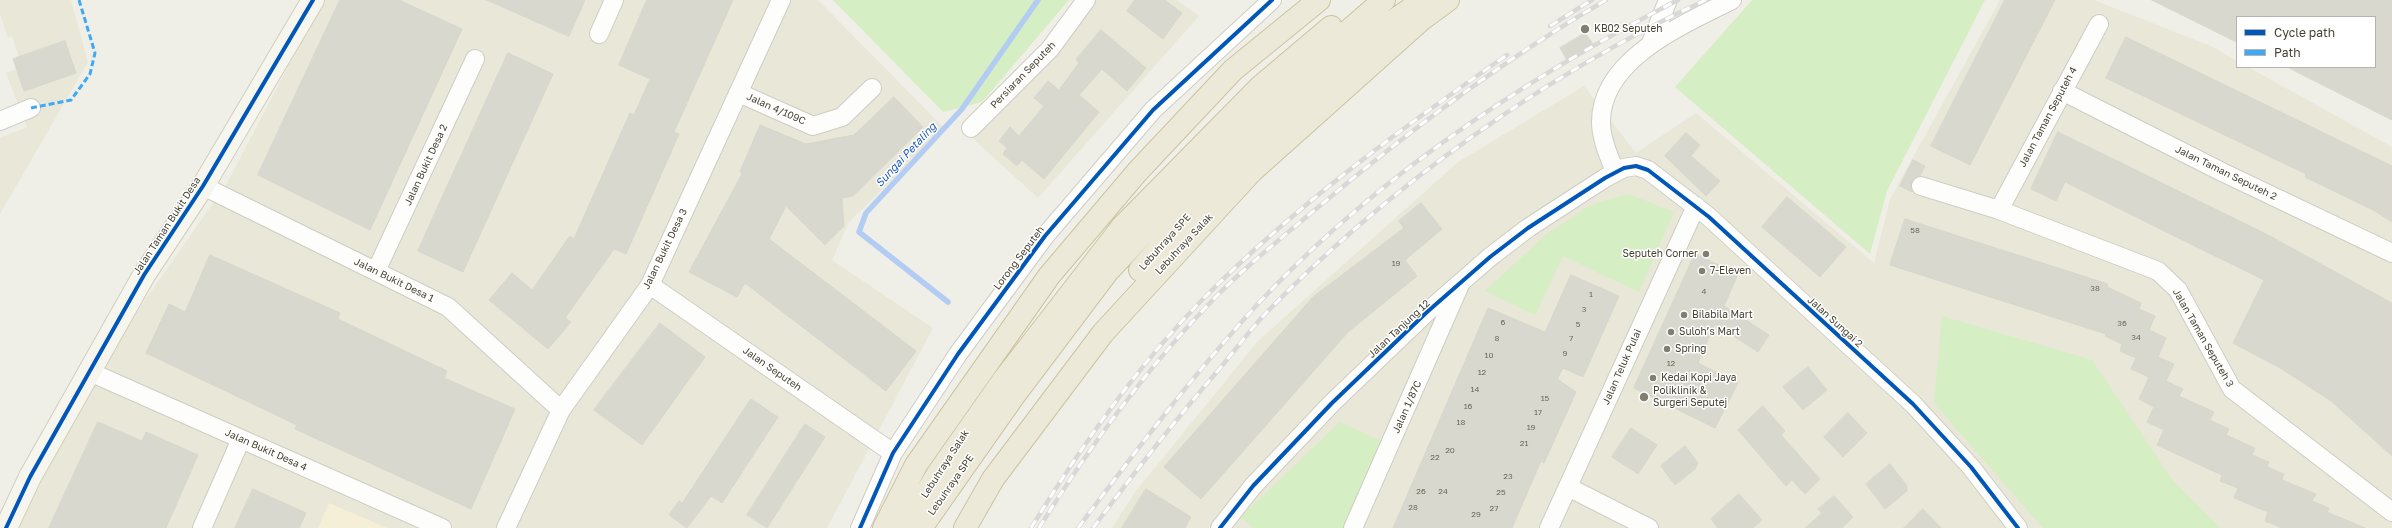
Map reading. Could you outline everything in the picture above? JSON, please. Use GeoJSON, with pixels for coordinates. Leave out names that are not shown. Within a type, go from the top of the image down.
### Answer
{"type":"FeatureCollection","features":[{"type":"Feature","properties":{"kind":"highway"},"geometry":{"type":"LineString","coordinates":[[884,528],[916,465],[1049,276],[1138,171],[1233,70],[1319,0]]}},
{"type":"Feature","properties":{"kind":"highway","name":"Lebuhraya Salak"},"geometry":{"type":"LineString","coordinates":[[905,528],[938,472],[1002,382],[1122,227],[1260,87],[1363,0]]}},
{"type":"Feature","properties":{"kind":"highway","name":"Lebuhraya SPE"},"geometry":{"type":"LineString","coordinates":[[921,528],[1013,397],[1108,271],[1220,152],[1340,38],[1384,0]]}},
{"type":"Feature","properties":{"kind":"highway","name":"Lebuhraya SPE"},"geometry":{"type":"LineString","coordinates":[[954,528],[1030,415],[1125,288],[1218,182],[1351,53],[1423,0]]}},
{"type":"Feature","properties":{"kind":"highway","name":"Lebuhraya Salak"},"geometry":{"type":"LineString","coordinates":[[965,528],[993,479],[1113,321],[1252,171],[1422,19],[1448,0]]}},
{"type":"Feature","properties":{"kind":"highway"},"geometry":{"type":"LineString","coordinates":[[1122,227],[1233,70]]}},
{"type":"Feature","properties":{"kind":"street","name":"Jalan Taman Bukit Desa"},"geometry":{"type":"LineString","coordinates":[[6,528],[30,477],[144,275],[203,186],[313,0]]}},
{"type":"Feature","properties":{"kind":"street"},"geometry":{"type":"LineString","coordinates":[[599,34],[614,0]]}},
{"type":"Feature","properties":{"kind":"street","name":"Jalan Bukit Desa 3"},"geometry":{"type":"LineString","coordinates":[[506,528],[561,410],[650,285],[781,0]]}},
{"type":"Feature","properties":{"kind":"street","name":"Persiaran Seputeh"},"geometry":{"type":"LineString","coordinates":[[971,128],[1050,49],[1086,0]]}},
{"type":"Feature","properties":{"kind":"street","name":"Lorong Seputeh"},"geometry":{"type":"LineString","coordinates":[[860,528],[894,453],[958,354],[1045,236],[1153,110],[1272,0]]}},
{"type":"Feature","properties":{"kind":"street"},"geometry":{"type":"LineString","coordinates":[[1651,43],[1668,0]]}},
{"type":"Feature","properties":{"kind":"street"},"geometry":{"type":"LineString","coordinates":[[1615,172],[1603,139],[1600,123],[1604,102],[1614,82],[1627,66],[1651,43],[1732,0]]}},
{"type":"Feature","properties":{"kind":"street","name":"Jalan Taman Seputeh 4"},"geometry":{"type":"LineString","coordinates":[[1999,210],[2099,24]]}},
{"type":"Feature","properties":{"kind":"street","name":"Jalan Bukit Desa 2"},"geometry":{"type":"LineString","coordinates":[[376,271],[475,59]]}},
{"type":"Feature","properties":{"kind":"street","name":"Jalan 4/109C"},"geometry":{"type":"LineString","coordinates":[[739,92],[813,126],[842,117],[872,88]]}},
{"type":"Feature","properties":{"kind":"street","name":"Jalan Taman Seputeh 2"},"geometry":{"type":"LineString","coordinates":[[2062,91],[2222,172],[2392,253]]}},
{"type":"Feature","properties":{"kind":"street"},"geometry":{"type":"LineString","coordinates":[[0,122],[31,108]]}},
{"type":"Feature","properties":{"kind":"street","name":"Jalan Sungai 2"},"geometry":{"type":"LineString","coordinates":[[1615,172],[1636,166],[1648,170],[1696,206],[1913,404],[1971,467],[2018,528]]}},
{"type":"Feature","properties":{"kind":"street","name":"Jalan Tanjung 12"},"geometry":{"type":"LineString","coordinates":[[1222,527],[1252,486],[1332,403],[1427,312],[1460,285],[1510,240],[1615,172]]}},
{"type":"Feature","properties":{"kind":"street","name":"Jalan Bukit Desa 1"},"geometry":{"type":"LineString","coordinates":[[203,186],[448,307],[561,410]]}},
{"type":"Feature","properties":{"kind":"street","name":"Jalan Taman Seputeh 3"},"geometry":{"type":"LineString","coordinates":[[1921,186],[1999,210],[2158,271],[2178,290],[2232,389],[2392,512]]}},
{"type":"Feature","properties":{"kind":"street","name":"Jalan Teluk Pulai"},"geometry":{"type":"LineString","coordinates":[[1549,528],[1696,206]]}},
{"type":"Feature","properties":{"kind":"street","name":"Jalan Seputeh"},"geometry":{"type":"LineString","coordinates":[[650,285],[894,453]]}},
{"type":"Feature","properties":{"kind":"street","name":"Jalan 1/87C"},"geometry":{"type":"LineString","coordinates":[[1353,528],[1460,285]]}},
{"type":"Feature","properties":{"kind":"street","name":"Jalan Bukit Desa 4"},"geometry":{"type":"LineString","coordinates":[[90,372],[241,439],[423,524],[442,528]]}},
{"type":"Feature","properties":{"kind":"street"},"geometry":{"type":"LineString","coordinates":[[202,528],[241,439]]}},
{"type":"Feature","properties":{"kind":"street"},"geometry":{"type":"LineString","coordinates":[[1568,487],[1649,528]]}},
{"type":"Feature","properties":{"kind":"shaded area"},"geometry":{"type":"Polygon","coordinates":[[[0,0],[71,0],[88,62],[0,214],[0,138],[27,127],[6,73],[22,67],[12,36],[8,38],[0,15],[0,0]]]}},
{"type":"Feature","properties":{"kind":"shaded area"},"geometry":{"type":"Polygon","coordinates":[[[323,0],[818,0],[945,129],[849,222],[832,260],[933,328],[827,528],[16,528],[118,339],[227,183],[323,0]]]}},
{"type":"Feature","properties":{"kind":"shaded area"},"geometry":{"type":"Polygon","coordinates":[[[1076,0],[1177,0],[1199,16],[1038,198],[960,127],[1050,37],[1076,0]]]}},
{"type":"Feature","properties":{"kind":"shaded area"},"geometry":{"type":"Polygon","coordinates":[[[2000,0],[2094,0],[2213,47],[2236,60],[2236,68],[2250,68],[2392,147],[2392,528],[1112,528],[1135,492],[1258,341],[1458,162],[1584,86],[1636,153],[1696,113],[1874,263],[1890,199],[2000,0]]]}},
{"type":"Feature","properties":{"kind":"shaded area"},"geometry":{"type":"Polygon","coordinates":[[[329,503],[387,528],[318,528],[329,503]]]}},
{"type":"Feature","properties":{"kind":"green space"},"geometry":{"type":"Polygon","coordinates":[[[833,0],[1069,0],[982,102],[943,112],[833,0]]]}},
{"type":"Feature","properties":{"kind":"green space"},"geometry":{"type":"Polygon","coordinates":[[[1752,0],[1985,0],[1887,191],[1870,254],[1675,87],[1752,0]]]}},
{"type":"Feature","properties":{"kind":"green space"},"geometry":{"type":"Polygon","coordinates":[[[1629,194],[1674,212],[1639,292],[1563,256],[1535,315],[1485,291],[1548,233],[1593,204],[1629,194]]]}},
{"type":"Feature","properties":{"kind":"green space"},"geometry":{"type":"Polygon","coordinates":[[[1942,316],[2092,360],[2173,481],[2220,528],[2043,528],[1934,403],[1942,316]]]}},
{"type":"Feature","properties":{"kind":"green space"},"geometry":{"type":"Polygon","coordinates":[[[1340,422],[1381,441],[1345,528],[1253,528],[1241,517],[1340,422]]]}},
{"type":"Feature","properties":{"kind":"building"},"geometry":{"type":"Polygon","coordinates":[[[340,0],[399,0],[462,29],[370,230],[258,175],[340,0]]]}},
{"type":"Feature","properties":{"kind":"building"},"geometry":{"type":"Polygon","coordinates":[[[487,0],[585,0],[569,36],[487,0]]]}},
{"type":"Feature","properties":{"kind":"building"},"geometry":{"type":"Polygon","coordinates":[[[647,0],[733,0],[674,132],[679,134],[626,254],[614,249],[565,318],[571,322],[548,349],[489,300],[512,273],[532,290],[570,236],[574,239],[630,113],[634,115],[650,79],[619,65],[647,0]]]}},
{"type":"Feature","properties":{"kind":"building"},"geometry":{"type":"Polygon","coordinates":[[[1135,0],[1165,0],[1182,13],[1163,39],[1127,11],[1135,0]]]}},
{"type":"Feature","properties":{"kind":"building"},"geometry":{"type":"Polygon","coordinates":[[[2005,0],[2055,0],[1970,165],[1931,146],[2005,0]]]}},
{"type":"Feature","properties":{"kind":"building"},"geometry":{"type":"Polygon","coordinates":[[[2152,0],[2392,0],[2392,120],[2289,68],[2376,68],[2376,16],[2236,16],[2236,42],[2152,0]]]}},
{"type":"Feature","properties":{"kind":"building"},"geometry":{"type":"Polygon","coordinates":[[[1101,30],[1146,68],[1127,91],[1102,69],[1079,95],[1099,112],[1044,179],[1022,160],[1017,166],[1003,154],[1007,148],[999,141],[1010,127],[1019,136],[1044,106],[1034,98],[1048,81],[1059,90],[1079,63],[1076,60],[1101,30]]]}},
{"type":"Feature","properties":{"kind":"building"},"geometry":{"type":"Polygon","coordinates":[[[1585,33],[1593,44],[1567,60],[1560,48],[1585,33]]]}},
{"type":"Feature","properties":{"kind":"building"},"geometry":{"type":"Polygon","coordinates":[[[2126,37],[2392,166],[2392,222],[2373,210],[2305,177],[2306,174],[2106,78],[2126,37]]]}},
{"type":"Feature","properties":{"kind":"building"},"geometry":{"type":"Polygon","coordinates":[[[65,41],[76,73],[24,91],[13,59],[65,41]]]}},
{"type":"Feature","properties":{"kind":"building"},"geometry":{"type":"Polygon","coordinates":[[[508,53],[553,74],[463,272],[418,251],[508,53]]]}},
{"type":"Feature","properties":{"kind":"building"},"geometry":{"type":"Polygon","coordinates":[[[894,97],[923,127],[853,196],[842,198],[844,226],[825,245],[786,206],[769,239],[916,351],[886,391],[745,283],[737,297],[689,272],[742,174],[740,172],[760,125],[806,144],[854,135],[894,97]]]}},
{"type":"Feature","properties":{"kind":"building"},"geometry":{"type":"Polygon","coordinates":[[[2058,132],[2268,235],[2392,303],[2392,456],[2331,401],[2282,369],[2233,343],[2264,280],[2065,182],[2056,201],[2031,189],[2058,132]]]}},
{"type":"Feature","properties":{"kind":"building"},"geometry":{"type":"Polygon","coordinates":[[[1686,133],[1700,145],[1691,156],[1720,181],[1706,196],[1665,156],[1686,133]]]}},
{"type":"Feature","properties":{"kind":"building"},"geometry":{"type":"Polygon","coordinates":[[[1913,160],[1925,166],[1920,176],[1914,178],[1911,183],[1912,192],[1900,186],[1913,160]]]}},
{"type":"Feature","properties":{"kind":"building"},"geometry":{"type":"Polygon","coordinates":[[[1787,197],[1846,247],[1820,277],[1762,227],[1787,197]]]}},
{"type":"Feature","properties":{"kind":"building"},"geometry":{"type":"Polygon","coordinates":[[[1421,203],[1442,229],[1405,260],[1417,276],[1348,332],[1201,499],[1164,467],[1313,297],[1404,228],[1399,221],[1421,203]]]}},
{"type":"Feature","properties":{"kind":"building"},"geometry":{"type":"Polygon","coordinates":[[[1905,219],[2108,284],[2107,287],[2141,303],[2139,309],[2155,316],[2149,330],[2166,338],[2158,357],[2174,364],[2166,381],[2183,389],[2179,396],[2214,412],[2210,420],[2229,429],[2226,435],[2255,448],[2252,455],[2269,462],[2267,467],[2284,474],[2282,480],[2316,494],[2312,501],[2329,508],[2327,512],[2365,528],[2282,528],[2265,521],[2268,512],[2234,498],[2238,488],[2220,481],[2222,475],[2157,445],[2164,430],[2147,422],[2154,407],[2139,399],[2149,377],[2131,369],[2136,358],[2120,351],[2122,344],[2105,336],[2106,334],[1890,265],[1905,219]]]}},
{"type":"Feature","properties":{"kind":"building"},"geometry":{"type":"Polygon","coordinates":[[[1695,254],[1738,274],[1724,306],[1769,335],[1758,352],[1715,324],[1698,363],[1738,383],[1715,428],[1634,388],[1695,254]]]}},
{"type":"Feature","properties":{"kind":"building"},"geometry":{"type":"Polygon","coordinates":[[[210,255],[340,313],[338,319],[447,371],[444,378],[515,409],[471,509],[295,429],[297,425],[146,353],[169,304],[185,312],[210,255]]]}},
{"type":"Feature","properties":{"kind":"building"},"geometry":{"type":"Polygon","coordinates":[[[1571,275],[1619,296],[1583,377],[1563,368],[1557,379],[1576,392],[1544,463],[1541,461],[1512,528],[1393,528],[1488,308],[1545,332],[1571,275]]]}},
{"type":"Feature","properties":{"kind":"building"},"geometry":{"type":"Polygon","coordinates":[[[660,323],[705,357],[642,445],[594,410],[660,323]]]}},
{"type":"Feature","properties":{"kind":"building"},"geometry":{"type":"Polygon","coordinates":[[[1808,367],[1827,390],[1803,410],[1783,387],[1808,367]]]}},
{"type":"Feature","properties":{"kind":"building"},"geometry":{"type":"Polygon","coordinates":[[[751,399],[778,417],[722,503],[711,496],[687,528],[669,515],[679,501],[682,503],[751,399]]]}},
{"type":"Feature","properties":{"kind":"building"},"geometry":{"type":"Polygon","coordinates":[[[1763,406],[1785,431],[1781,435],[1820,479],[1805,494],[1792,480],[1786,486],[1738,430],[1763,406]]]}},
{"type":"Feature","properties":{"kind":"building"},"geometry":{"type":"Polygon","coordinates":[[[1848,413],[1867,433],[1843,457],[1824,437],[1848,413]]]}},
{"type":"Feature","properties":{"kind":"building"},"geometry":{"type":"Polygon","coordinates":[[[98,422],[142,441],[146,432],[198,455],[166,528],[49,528],[98,422]]]}},
{"type":"Feature","properties":{"kind":"building"},"geometry":{"type":"Polygon","coordinates":[[[805,424],[825,437],[767,528],[747,515],[805,424]]]}},
{"type":"Feature","properties":{"kind":"building"},"geometry":{"type":"Polygon","coordinates":[[[1631,428],[1657,445],[1638,474],[1612,457],[1631,428]]]}},
{"type":"Feature","properties":{"kind":"building"},"geometry":{"type":"Polygon","coordinates":[[[1685,446],[1698,463],[1695,469],[1675,485],[1661,466],[1685,446]]]}},
{"type":"Feature","properties":{"kind":"building"},"geometry":{"type":"Polygon","coordinates":[[[1890,464],[1907,486],[1907,491],[1885,509],[1866,484],[1890,464]]]}},
{"type":"Feature","properties":{"kind":"building"},"geometry":{"type":"Polygon","coordinates":[[[253,489],[306,513],[299,528],[235,528],[253,489]]]}},
{"type":"Feature","properties":{"kind":"building"},"geometry":{"type":"Polygon","coordinates":[[[1146,489],[1191,517],[1185,528],[1122,528],[1146,489]]]}},
{"type":"Feature","properties":{"kind":"building"},"geometry":{"type":"Polygon","coordinates":[[[1739,494],[1762,520],[1753,528],[1718,528],[1711,519],[1739,494]]]}},
{"type":"Feature","properties":{"kind":"building"},"geometry":{"type":"Polygon","coordinates":[[[1834,496],[1853,517],[1842,528],[1805,528],[1822,513],[1818,509],[1834,496]]]}},
{"type":"Feature","properties":{"kind":"building"},"geometry":{"type":"Polygon","coordinates":[[[1923,509],[1941,528],[1904,528],[1923,509]]]}},
{"type":"Feature","properties":{"kind":"waterway","name":"Sungai Petaling"},"geometry":{"type":"LineString","coordinates":[[948,302],[859,232],[866,213],[962,109],[1038,0]]}},
{"type":"Feature","properties":{"kind":"railway"},"geometry":{"type":"LineString","coordinates":[[1550,26],[1592,0]]}},
{"type":"Feature","properties":{"kind":"railway"},"geometry":{"type":"LineString","coordinates":[[1039,528],[1077,469],[1117,412],[1183,332],[1233,280],[1350,180],[1456,98],[1530,47],[1606,0]]}},
{"type":"Feature","properties":{"kind":"railway"},"geometry":{"type":"LineString","coordinates":[[1078,528],[1164,415],[1232,333],[1301,260],[1350,216],[1400,174],[1508,98],[1621,30],[1678,0]]}},
{"type":"Feature","properties":{"kind":"railway"},"geometry":{"type":"LineString","coordinates":[[1093,528],[1172,426],[1260,319],[1313,266],[1364,221],[1417,178],[1472,137],[1529,98],[1587,62],[1646,29],[1706,0]]}},
{"type":"Feature","properties":{"kind":"railway"},"geometry":{"type":"LineString","coordinates":[[1031,528],[1069,468],[1110,409],[1154,353],[1202,300],[1273,233],[1349,170],[1427,111],[1507,55]]}},
{"type":"Feature","properties":{"kind":"marked path"},"geometry":{"type":"LineString","coordinates":[[31,108],[71,100],[90,74],[95,53],[79,0]]}},
{"type":"Feature","properties":{"kind":"cycle path"},"geometry":{"type":"LineString","coordinates":[[6,528],[30,477],[144,275],[203,186],[313,0]]}},
{"type":"Feature","properties":{"kind":"cycle path"},"geometry":{"type":"LineString","coordinates":[[860,528],[893,453],[958,354],[1045,236],[1153,110],[1272,0]]}},
{"type":"Feature","properties":{"kind":"cycle path"},"geometry":{"type":"LineString","coordinates":[[1220,528],[1253,486],[1332,403],[1427,312],[1490,257],[1528,228],[1605,178],[1624,168],[1636,166],[1648,170],[1709,217],[1913,404],[1971,467],[2018,528]]}},
{"type":"Feature","properties":{"kind":"place","name":"KB02 Seputeh"},"geometry":{"type":"Point","coordinates":[1585,29]}},
{"type":"Feature","properties":{"kind":"place","name":"Seputeh Corner"},"geometry":{"type":"Point","coordinates":[1706,254]}},
{"type":"Feature","properties":{"kind":"place","name":"7-Eleven"},"geometry":{"type":"Point","coordinates":[1702,271]}},
{"type":"Feature","properties":{"kind":"place","name":"Bilabila Mart"},"geometry":{"type":"Point","coordinates":[1684,315]}},
{"type":"Feature","properties":{"kind":"place","name":"Suloh’s Mart"},"geometry":{"type":"Point","coordinates":[1671,332]}},
{"type":"Feature","properties":{"kind":"place","name":"Spring"},"geometry":{"type":"Point","coordinates":[1667,349]}},
{"type":"Feature","properties":{"kind":"place","name":"Kedai Kopi Jaya"},"geometry":{"type":"Point","coordinates":[1653,378]}},
{"type":"Feature","properties":{"kind":"place","name":"Poliklinik & Surgeri Seputej"},"geometry":{"type":"Point","coordinates":[1644,397]}}]}
